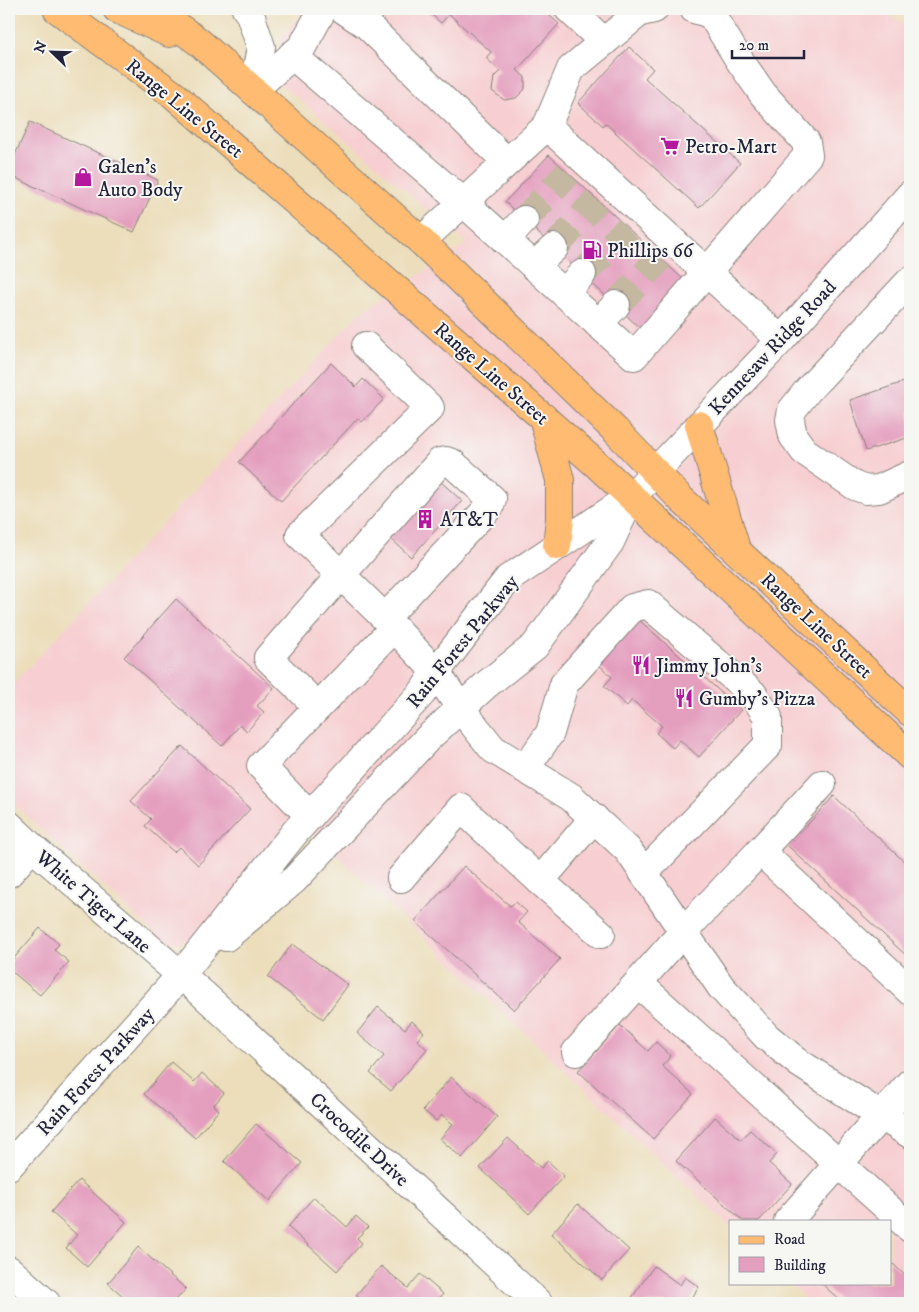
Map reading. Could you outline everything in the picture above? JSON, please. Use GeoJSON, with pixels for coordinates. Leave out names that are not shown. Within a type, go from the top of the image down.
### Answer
{"type":"FeatureCollection","features":[{"type":"Feature","properties":{"kind":"main road","name":"Range Line Street"},"geometry":{"type":"LineString","coordinates":[[57,9],[175,96],[543,417],[910,756]]}},
{"type":"Feature","properties":{"kind":"main road"},"geometry":{"type":"LineString","coordinates":[[117,9],[211,53]]}},
{"type":"Feature","properties":{"kind":"main road","name":"Range Line Street"},"geometry":{"type":"LineString","coordinates":[[153,9],[211,53],[421,240],[656,471],[682,500],[910,712]]}},
{"type":"Feature","properties":{"kind":"main road"},"geometry":{"type":"LineString","coordinates":[[543,417],[560,480],[560,519],[557,546]]}},
{"type":"Feature","properties":{"kind":"main road"},"geometry":{"type":"LineString","coordinates":[[699,425],[736,550]]}},
{"type":"Feature","properties":{"kind":"street"},"geometry":{"type":"LineString","coordinates":[[246,9],[250,14],[261,46],[252,90]]}},
{"type":"Feature","properties":{"kind":"street"},"geometry":{"type":"LineString","coordinates":[[252,90],[302,47],[323,9]]}},
{"type":"Feature","properties":{"kind":"street"},"geometry":{"type":"LineString","coordinates":[[343,9],[368,26],[507,162]]}},
{"type":"Feature","properties":{"kind":"street"},"geometry":{"type":"LineString","coordinates":[[569,9],[604,42]]}},
{"type":"Feature","properties":{"kind":"street"},"geometry":{"type":"LineString","coordinates":[[421,240],[547,126],[571,69],[640,12],[654,9]]}},
{"type":"Feature","properties":{"kind":"street"},"geometry":{"type":"LineString","coordinates":[[292,55],[463,202],[534,266],[573,283],[607,314],[634,356],[808,155],[806,142],[763,94],[711,14],[694,9]]}},
{"type":"Feature","properties":{"kind":"street"},"geometry":{"type":"LineString","coordinates":[[547,126],[575,166],[604,193],[668,251],[707,272],[781,340]]}},
{"type":"Feature","properties":{"kind":"street","name":"Kennesaw Ridge Road"},"geometry":{"type":"LineString","coordinates":[[631,497],[781,340],[910,195]]}},
{"type":"Feature","properties":{"kind":"street"},"geometry":{"type":"LineString","coordinates":[[505,240],[524,220]]}},
{"type":"Feature","properties":{"kind":"street"},"geometry":{"type":"LineString","coordinates":[[534,266],[554,248]]}},
{"type":"Feature","properties":{"kind":"street"},"geometry":{"type":"LineString","coordinates":[[910,281],[808,390],[792,410],[790,420],[793,436],[804,451],[855,486],[866,490],[879,489],[910,475]]}},
{"type":"Feature","properties":{"kind":"street"},"geometry":{"type":"LineString","coordinates":[[366,346],[430,408],[300,535],[390,623],[436,672],[461,709],[493,749],[571,797],[628,850],[721,987],[766,1037],[798,1063],[882,1114],[910,1134]]}},
{"type":"Feature","properties":{"kind":"street"},"geometry":{"type":"LineString","coordinates":[[310,816],[261,766],[318,707],[490,506],[492,499],[452,463],[440,462],[268,658],[318,707]]}},
{"type":"Feature","properties":{"kind":"street","name":"Rain Forest Parkway"},"geometry":{"type":"LineString","coordinates":[[9,1166],[181,975],[310,816],[422,693],[508,579],[631,497]]}},
{"type":"Feature","properties":{"kind":"street","name":"Rain Forest Parkway"},"geometry":{"type":"LineString","coordinates":[[181,975],[294,880],[428,738],[487,684],[535,646],[610,542],[631,497]]}},
{"type":"Feature","properties":{"kind":"street"},"geometry":{"type":"LineString","coordinates":[[525,768],[550,733],[564,684],[632,608],[648,604],[753,694],[768,717],[768,745],[644,873]]}},
{"type":"Feature","properties":{"kind":"street"},"geometry":{"type":"LineString","coordinates":[[576,1052],[684,931],[822,784]]}},
{"type":"Feature","properties":{"kind":"street"},"geometry":{"type":"LineString","coordinates":[[400,878],[461,808],[601,934]]}},
{"type":"Feature","properties":{"kind":"street"},"geometry":{"type":"LineString","coordinates":[[540,881],[594,818]]}},
{"type":"Feature","properties":{"kind":"street","name":"White Tiger Lane"},"geometry":{"type":"LineString","coordinates":[[9,825],[181,975]]}},
{"type":"Feature","properties":{"kind":"street"},"geometry":{"type":"LineString","coordinates":[[9,872],[32,847]]}},
{"type":"Feature","properties":{"kind":"street"},"geometry":{"type":"LineString","coordinates":[[760,851],[910,991]]}},
{"type":"Feature","properties":{"kind":"street","name":"Crocodile Drive"},"geometry":{"type":"LineString","coordinates":[[181,975],[538,1303]]}},
{"type":"Feature","properties":{"kind":"street"},"geometry":{"type":"LineString","coordinates":[[638,982],[910,1228]]}},
{"type":"Feature","properties":{"kind":"street"},"geometry":{"type":"LineString","coordinates":[[789,1220],[910,1083]]}},
{"type":"Feature","properties":{"kind":"street"},"geometry":{"type":"LineString","coordinates":[[9,1270],[46,1303]]}},
{"type":"Feature","properties":{"kind":"shaded area"},"geometry":{"type":"Polygon","coordinates":[[[309,9],[879,9],[910,27],[910,1303],[810,1303],[790,1284],[892,1284],[892,1220],[729,1220],[729,1226],[342,860],[295,819],[200,933],[187,941],[171,944],[162,940],[9,800],[9,688],[361,312],[467,244],[290,91],[264,75],[288,28],[309,9]]]}},
{"type":"Feature","properties":{"kind":"building"},"geometry":{"type":"Polygon","coordinates":[[[425,9],[542,9],[559,24],[517,70],[525,77],[525,89],[516,98],[504,100],[492,91],[494,77],[500,71],[486,58],[491,52],[449,14],[441,23],[425,9]]]}},
{"type":"Feature","properties":{"kind":"building"},"geometry":{"type":"Polygon","coordinates":[[[629,47],[653,69],[645,78],[740,163],[699,208],[605,123],[603,126],[578,103],[629,47]]]}},
{"type":"Feature","properties":{"kind":"building","name":"Galen's Auto Body"},"geometry":{"type":"Polygon","coordinates":[[[30,122],[158,180],[134,232],[9,175],[9,168],[30,122]]]}},
{"type":"Feature","properties":{"kind":"building"},"geometry":{"type":"Polygon","coordinates":[[[549,155],[686,282],[642,330],[505,202],[549,155]]]}},
{"type":"Feature","properties":{"kind":"building"},"geometry":{"type":"Polygon","coordinates":[[[331,363],[356,387],[363,379],[384,399],[362,422],[358,418],[281,501],[239,462],[331,363]]]}},
{"type":"Feature","properties":{"kind":"building"},"geometry":{"type":"Polygon","coordinates":[[[910,380],[910,437],[866,451],[850,400],[910,380]]]}},
{"type":"Feature","properties":{"kind":"building","name":"AT&T"},"geometry":{"type":"Polygon","coordinates":[[[440,481],[462,501],[411,557],[389,537],[440,481]]]}},
{"type":"Feature","properties":{"kind":"building"},"geometry":{"type":"Polygon","coordinates":[[[176,599],[274,688],[257,706],[264,712],[247,731],[240,725],[222,746],[124,657],[176,599]]]}},
{"type":"Feature","properties":{"kind":"building"},"geometry":{"type":"Polygon","coordinates":[[[638,619],[741,710],[699,757],[680,740],[673,748],[656,733],[662,726],[632,700],[627,706],[604,686],[612,677],[598,664],[638,619]]]}},
{"type":"Feature","properties":{"kind":"building"},"geometry":{"type":"Polygon","coordinates":[[[182,746],[250,809],[198,865],[179,847],[174,852],[145,826],[151,819],[131,801],[182,746]]]}},
{"type":"Feature","properties":{"kind":"building"},"geometry":{"type":"Polygon","coordinates":[[[834,796],[910,867],[910,959],[788,846],[834,796]]]}},
{"type":"Feature","properties":{"kind":"building"},"geometry":{"type":"Polygon","coordinates":[[[464,866],[510,906],[516,902],[527,912],[518,922],[560,959],[514,1010],[415,921],[464,866]]]}},
{"type":"Feature","properties":{"kind":"building"},"geometry":{"type":"Polygon","coordinates":[[[40,928],[59,944],[54,950],[69,962],[40,995],[9,969],[9,964],[40,928]]]}},
{"type":"Feature","properties":{"kind":"building"},"geometry":{"type":"Polygon","coordinates":[[[292,944],[348,985],[323,1019],[268,977],[292,944]]]}},
{"type":"Feature","properties":{"kind":"building"},"geometry":{"type":"Polygon","coordinates":[[[378,1007],[405,1029],[412,1021],[424,1032],[417,1040],[427,1049],[391,1091],[370,1073],[384,1056],[357,1033],[378,1007]]]}},
{"type":"Feature","properties":{"kind":"building"},"geometry":{"type":"Polygon","coordinates":[[[620,1025],[648,1051],[656,1042],[671,1056],[662,1066],[693,1094],[653,1139],[578,1071],[620,1025]]]}},
{"type":"Feature","properties":{"kind":"building"},"geometry":{"type":"Polygon","coordinates":[[[171,1062],[194,1082],[202,1073],[224,1093],[214,1105],[219,1110],[195,1138],[144,1094],[171,1062]]]}},
{"type":"Feature","properties":{"kind":"building"},"geometry":{"type":"Polygon","coordinates":[[[451,1077],[497,1117],[462,1158],[440,1139],[453,1124],[442,1115],[436,1121],[423,1110],[451,1077]]]}},
{"type":"Feature","properties":{"kind":"building"},"geometry":{"type":"Polygon","coordinates":[[[715,1117],[741,1140],[750,1130],[777,1154],[769,1163],[792,1184],[760,1220],[742,1220],[676,1161],[715,1117]]]}},
{"type":"Feature","properties":{"kind":"building"},"geometry":{"type":"Polygon","coordinates":[[[256,1124],[302,1163],[269,1201],[224,1161],[256,1124]]]}},
{"type":"Feature","properties":{"kind":"building"},"geometry":{"type":"Polygon","coordinates":[[[508,1138],[541,1168],[548,1161],[564,1176],[529,1214],[480,1168],[508,1138]]]}},
{"type":"Feature","properties":{"kind":"building"},"geometry":{"type":"Polygon","coordinates":[[[79,1180],[126,1222],[87,1267],[66,1248],[77,1235],[51,1212],[79,1180]]]}},
{"type":"Feature","properties":{"kind":"building"},"geometry":{"type":"Polygon","coordinates":[[[314,1197],[347,1227],[356,1216],[368,1227],[357,1238],[362,1243],[337,1271],[288,1227],[314,1197]]]}},
{"type":"Feature","properties":{"kind":"building"},"geometry":{"type":"Polygon","coordinates":[[[578,1204],[629,1250],[602,1280],[551,1234],[578,1204]]]}},
{"type":"Feature","properties":{"kind":"building"},"geometry":{"type":"Polygon","coordinates":[[[138,1247],[186,1289],[173,1303],[131,1303],[108,1283],[138,1247]]]}},
{"type":"Feature","properties":{"kind":"building"},"geometry":{"type":"Polygon","coordinates":[[[892,1263],[910,1280],[910,1303],[843,1303],[822,1284],[892,1284],[892,1263]]]}},
{"type":"Feature","properties":{"kind":"building"},"geometry":{"type":"Polygon","coordinates":[[[381,1266],[408,1288],[420,1274],[443,1294],[436,1303],[366,1303],[356,1295],[381,1266]]]}},
{"type":"Feature","properties":{"kind":"building"},"geometry":{"type":"Polygon","coordinates":[[[654,1266],[680,1285],[685,1277],[699,1287],[691,1299],[698,1303],[637,1303],[631,1299],[654,1266]]]}},
{"type":"Feature","properties":{"kind":"tunnel"},"geometry":{"type":"LineString","coordinates":[[524,220],[568,173]]}},
{"type":"Feature","properties":{"kind":"tunnel"},"geometry":{"type":"LineString","coordinates":[[554,248],[597,200]]}},
{"type":"Feature","properties":{"kind":"tunnel"},"geometry":{"type":"LineString","coordinates":[[582,274],[628,229]]}},
{"type":"Feature","properties":{"kind":"tunnel"},"geometry":{"type":"LineString","coordinates":[[616,305],[660,258]]}},
{"type":"Feature","properties":{"kind":"place","name":"Petro-Mart"},"geometry":{"type":"Point","coordinates":[670,146]}},
{"type":"Feature","properties":{"kind":"place","name":"Galen's Auto Body"},"geometry":{"type":"Point","coordinates":[83,177]}},
{"type":"Feature","properties":{"kind":"place","name":"Phillips 66"},"geometry":{"type":"Point","coordinates":[592,250]}},
{"type":"Feature","properties":{"kind":"place","name":"AT&T"},"geometry":{"type":"Point","coordinates":[425,519]}},
{"type":"Feature","properties":{"kind":"place","name":"Jimmy John's"},"geometry":{"type":"Point","coordinates":[641,665]}},
{"type":"Feature","properties":{"kind":"place","name":"Gumby's Pizza"},"geometry":{"type":"Point","coordinates":[684,698]}}]}
